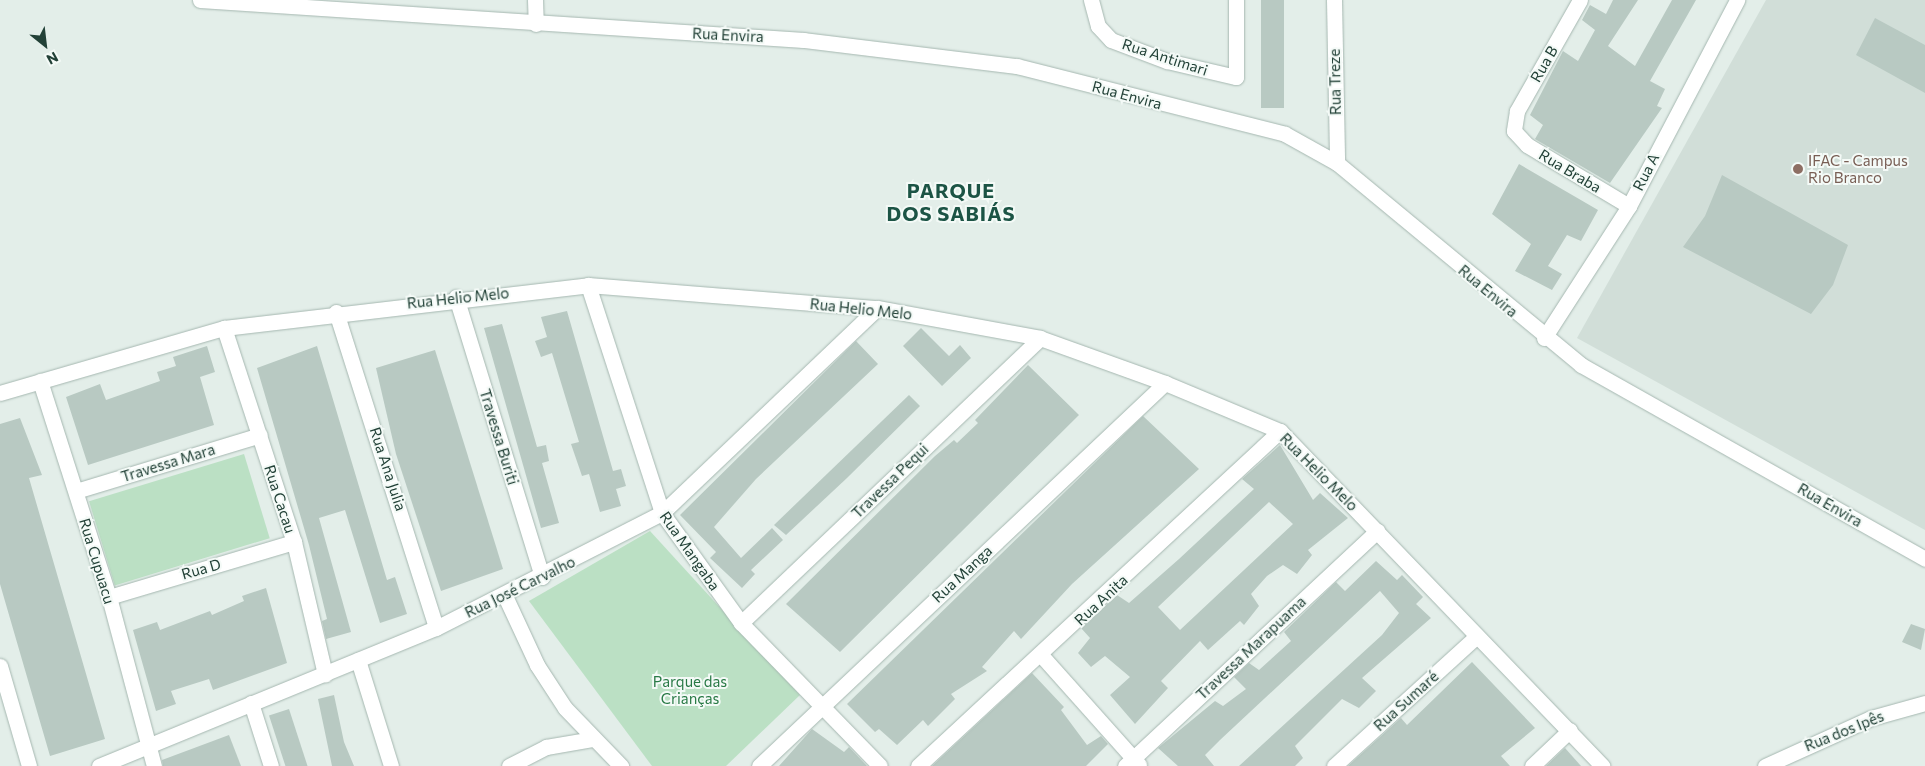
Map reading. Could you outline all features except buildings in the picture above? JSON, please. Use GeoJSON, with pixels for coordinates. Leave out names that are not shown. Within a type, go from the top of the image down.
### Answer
{"type":"FeatureCollection","features":[{"type":"Feature","properties":{"kind":"street","name":"Rua Envira"},"geometry":{"type":"LineString","coordinates":[[200,0],[536,24],[804,40],[1017,66],[1285,134],[1336,163],[1544,338],[1581,365],[1925,559]]}},
{"type":"Feature","properties":{"kind":"street"},"geometry":{"type":"LineString","coordinates":[[535,0],[536,24]]}},
{"type":"Feature","properties":{"kind":"street","name":"Rua Antimari"},"geometry":{"type":"LineString","coordinates":[[1092,0],[1098,26],[1111,40],[1167,61],[1236,77],[1236,0]]}},
{"type":"Feature","properties":{"kind":"street","name":"Rua Treze"},"geometry":{"type":"LineString","coordinates":[[1334,0],[1336,163]]}},
{"type":"Feature","properties":{"kind":"street","name":"Rua B"},"geometry":{"type":"LineString","coordinates":[[1514,131],[1517,111],[1580,0]]}},
{"type":"Feature","properties":{"kind":"street","name":"Rua A"},"geometry":{"type":"LineString","coordinates":[[1544,338],[1629,206],[1737,0]]}},
{"type":"Feature","properties":{"kind":"street","name":"Rua Braba"},"geometry":{"type":"LineString","coordinates":[[1514,131],[1527,145],[1629,206]]}},
{"type":"Feature","properties":{"kind":"street","name":"Rua Helio Melo"},"geometry":{"type":"LineString","coordinates":[[0,393],[224,328],[456,297],[588,285],[877,308],[1040,338],[1165,382],[1280,431],[1570,730],[1602,766]]}},
{"type":"Feature","properties":{"kind":"street","name":"Rua Mangaba"},"geometry":{"type":"LineString","coordinates":[[588,285],[662,514],[741,623],[880,766]]}},
{"type":"Feature","properties":{"kind":"street","name":"Travessa Buriti"},"geometry":{"type":"LineString","coordinates":[[456,297],[542,577]]}},
{"type":"Feature","properties":{"kind":"street","name":"Rua José Carvalho"},"geometry":{"type":"LineString","coordinates":[[99,766],[147,744],[436,628],[505,596],[662,514],[877,308]]}},
{"type":"Feature","properties":{"kind":"street","name":"Rua Ana Julia"},"geometry":{"type":"LineString","coordinates":[[336,312],[436,628]]}},
{"type":"Feature","properties":{"kind":"street","name":"Rua Cacau"},"geometry":{"type":"LineString","coordinates":[[224,328],[294,542],[325,674]]}},
{"type":"Feature","properties":{"kind":"street","name":"Travessa Pequi"},"geometry":{"type":"LineString","coordinates":[[741,623],[1040,338]]}},
{"type":"Feature","properties":{"kind":"street","name":"Rua Cupuacu"},"geometry":{"type":"LineString","coordinates":[[40,381],[109,596],[154,766]]}},
{"type":"Feature","properties":{"kind":"street","name":"Rua Manga"},"geometry":{"type":"LineString","coordinates":[[759,766],[1165,382]]}},
{"type":"Feature","properties":{"kind":"street","name":"Rua Anita"},"geometry":{"type":"LineString","coordinates":[[918,766],[1042,656],[1280,431]]}},
{"type":"Feature","properties":{"kind":"street","name":"Travessa Mara"},"geometry":{"type":"LineString","coordinates":[[76,491],[260,435]]}},
{"type":"Feature","properties":{"kind":"street","name":"Travessa Marapuama"},"geometry":{"type":"LineString","coordinates":[[1133,764],[1377,531]]}},
{"type":"Feature","properties":{"kind":"street","name":"Rua D"},"geometry":{"type":"LineString","coordinates":[[109,596],[294,542]]}},
{"type":"Feature","properties":{"kind":"street"},"geometry":{"type":"LineString","coordinates":[[505,596],[537,665],[565,708],[621,766]]}},
{"type":"Feature","properties":{"kind":"street","name":"Rua Sumaré"},"geometry":{"type":"LineString","coordinates":[[1334,766],[1477,636]]}},
{"type":"Feature","properties":{"kind":"street"},"geometry":{"type":"LineString","coordinates":[[1042,656],[1133,764]]}},
{"type":"Feature","properties":{"kind":"street"},"geometry":{"type":"LineString","coordinates":[[358,660],[391,766]]}},
{"type":"Feature","properties":{"kind":"street"},"geometry":{"type":"LineString","coordinates":[[0,666],[29,766]]}},
{"type":"Feature","properties":{"kind":"street"},"geometry":{"type":"LineString","coordinates":[[251,703],[271,766]]}},
{"type":"Feature","properties":{"kind":"street","name":"Rua dos Ipês"},"geometry":{"type":"LineString","coordinates":[[1765,766],[1871,718],[1925,703]]}},
{"type":"Feature","properties":{"kind":"street"},"geometry":{"type":"LineString","coordinates":[[1532,766],[1570,730]]}},
{"type":"Feature","properties":{"kind":"street"},"geometry":{"type":"LineString","coordinates":[[509,766],[546,747],[593,739]]}},
{"type":"Feature","properties":{"kind":"shaded area","name":"IFAC - Campus Rio Branco"},"geometry":{"type":"Polygon","coordinates":[[[1766,0],[1925,0],[1925,530],[1577,338],[1766,0]]]}},
{"type":"Feature","properties":{"kind":"green space"},"geometry":{"type":"Polygon","coordinates":[[[244,454],[270,538],[115,586],[89,501],[244,454]]]}},
{"type":"Feature","properties":{"kind":"green space","name":"Parque das Crianças"},"geometry":{"type":"Polygon","coordinates":[[[650,531],[800,695],[726,766],[652,766],[529,601],[650,531]]]}},
{"type":"Feature","properties":{"kind":"place","name":"IFAC - Campus Rio Branco"},"geometry":{"type":"Point","coordinates":[1798,169]}},
{"type":"Feature","properties":{"kind":"district","name":"PARQUE DOS SABIÁS"},"geometry":{"type":"Point","coordinates":[951,202]}}]}
